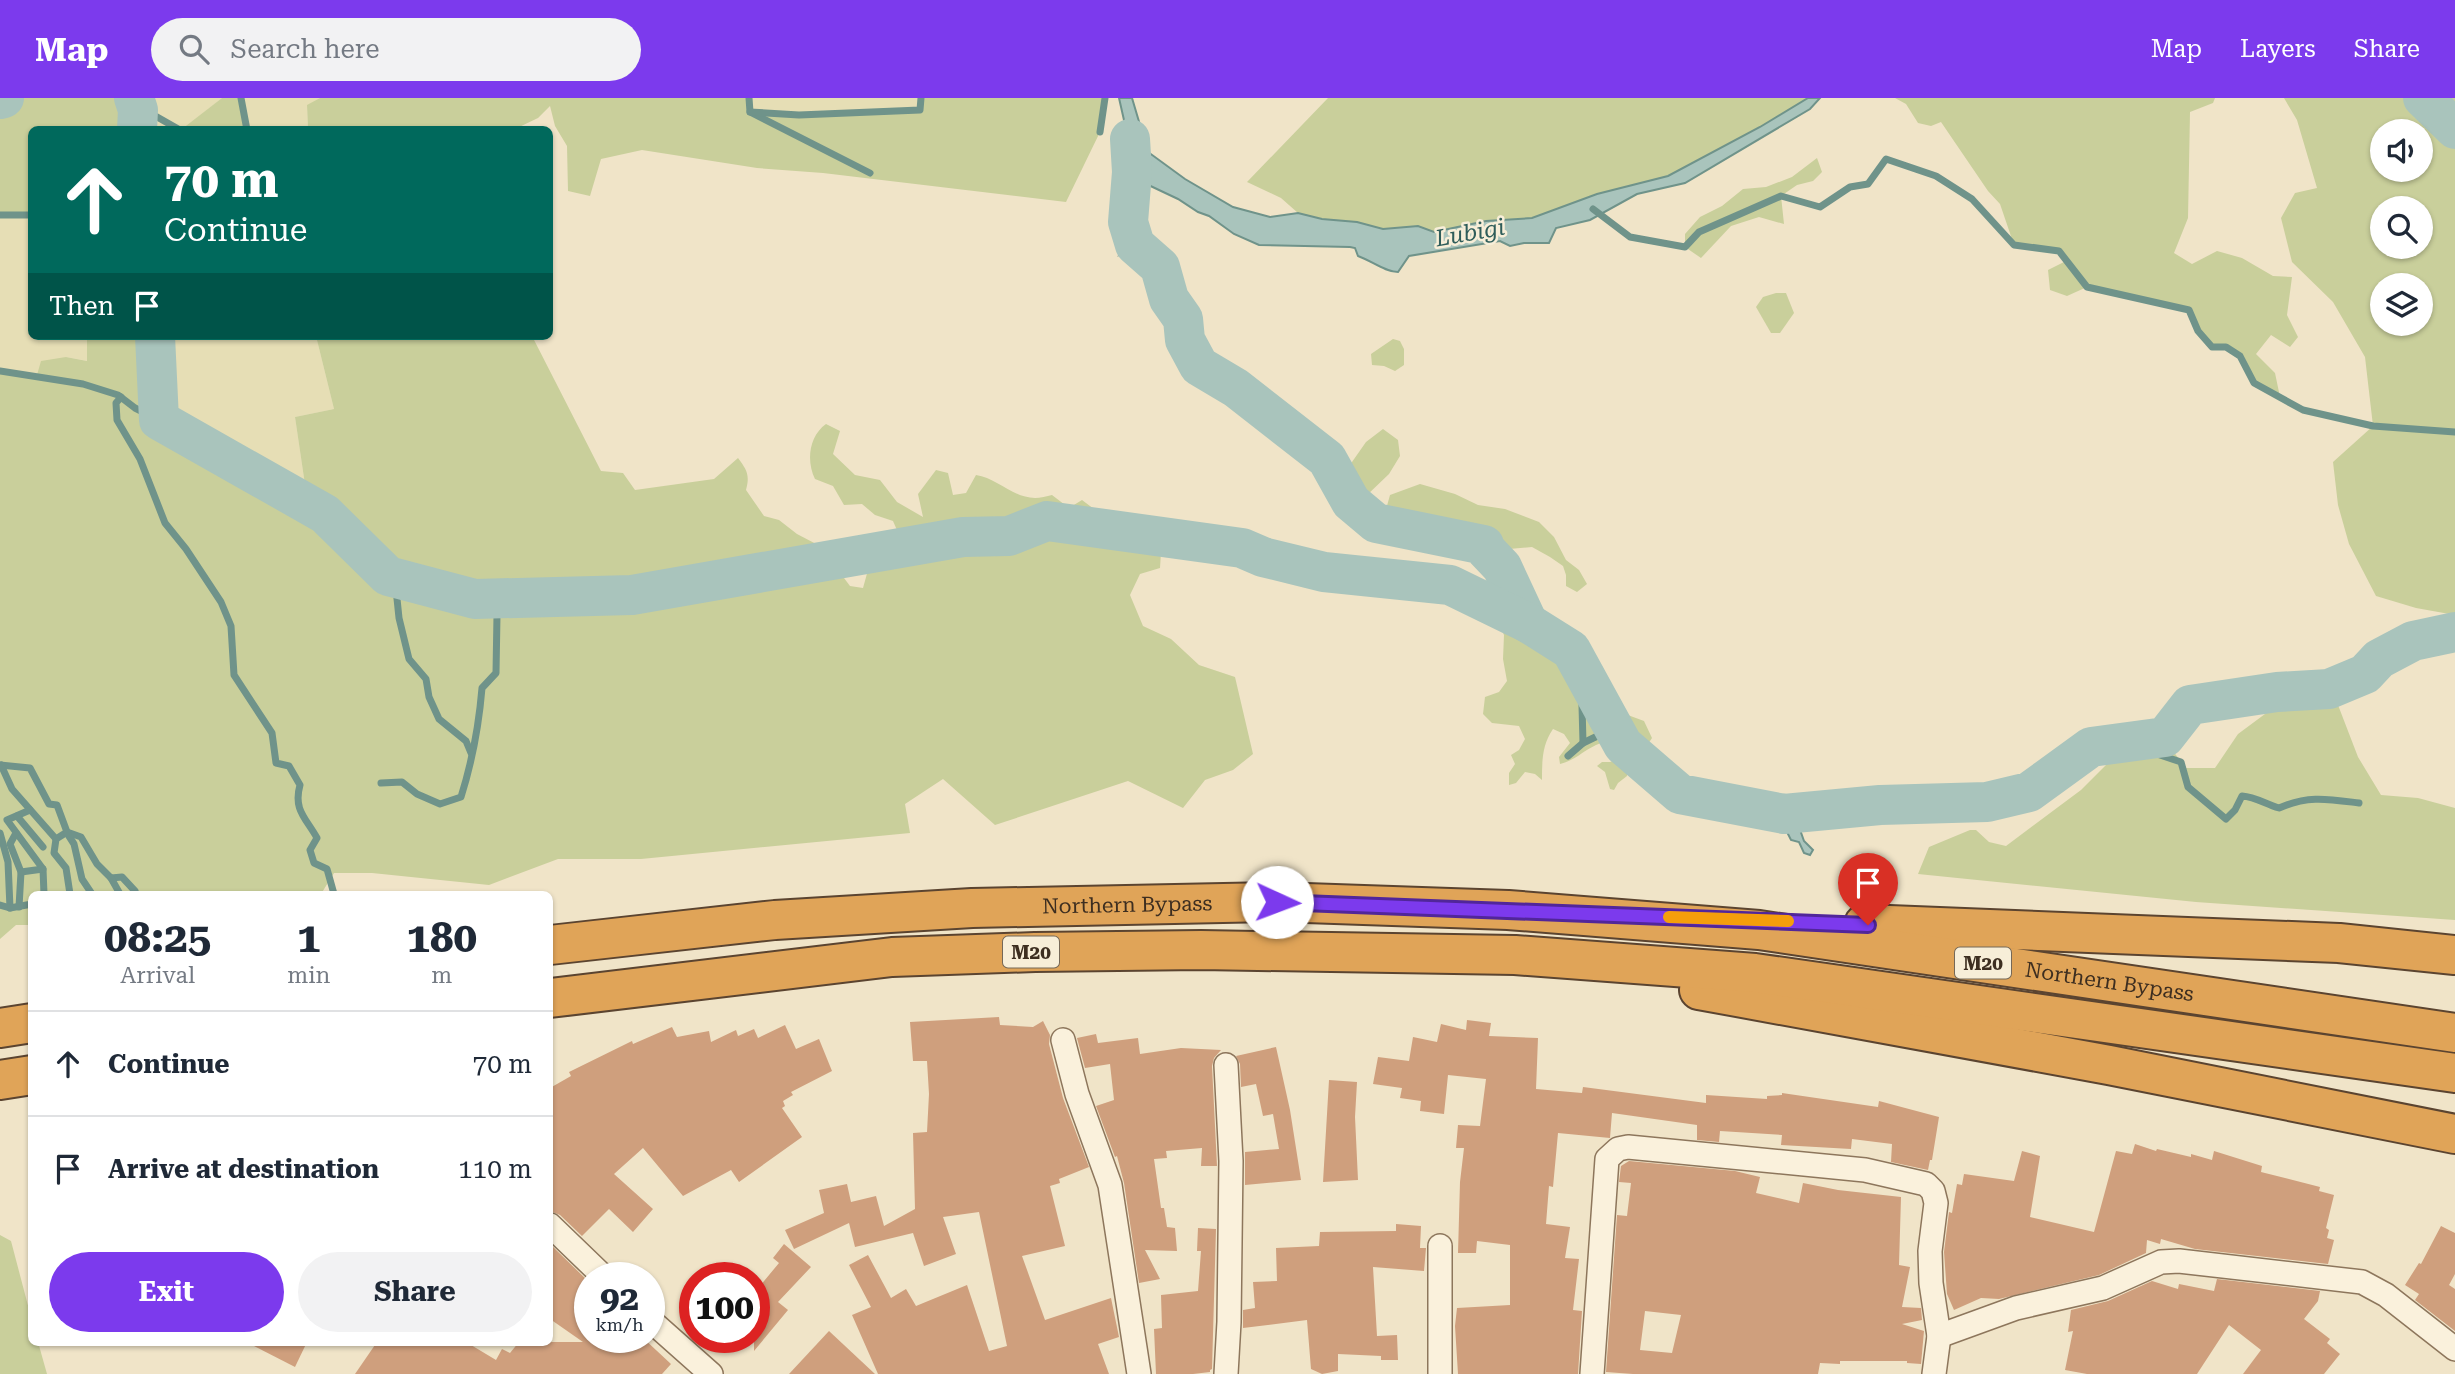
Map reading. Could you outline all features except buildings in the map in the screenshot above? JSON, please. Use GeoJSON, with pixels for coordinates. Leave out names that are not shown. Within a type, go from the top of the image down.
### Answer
{"type":"FeatureCollection","features":[{"type":"Feature","properties":{"kind":"highway","name":"Northern Bypass"},"geometry":{"type":"LineString","coordinates":[[553,945],[775,920],[972,908],[1277,902],[1508,910],[1759,930],[2455,1033]]}},
{"type":"Feature","properties":{"kind":"highway"},"geometry":{"type":"LineString","coordinates":[[1508,910],[2339,943],[2455,956]]}},
{"type":"Feature","properties":{"kind":"highway","name":"Northern Bypass"},"geometry":{"type":"LineString","coordinates":[[553,998],[892,957],[1200,950],[1515,955],[1755,973],[2455,1073]]}},
{"type":"Feature","properties":{"kind":"highway"},"geometry":{"type":"LineString","coordinates":[[1515,955],[2109,1065],[2455,1134]]}},
{"type":"Feature","properties":{"kind":"highway"},"geometry":{"type":"LineString","coordinates":[[0,1028],[28,1024]]}},
{"type":"Feature","properties":{"kind":"highway"},"geometry":{"type":"LineString","coordinates":[[0,1080],[28,1076]]}},
{"type":"Feature","properties":{"kind":"street"},"geometry":{"type":"LineString","coordinates":[[1063,1040],[1077,1094],[1110,1185],[1139,1374]]}},
{"type":"Feature","properties":{"kind":"street"},"geometry":{"type":"LineString","coordinates":[[1226,1065],[1231,1161],[1226,1374]]}},
{"type":"Feature","properties":{"kind":"street"},"geometry":{"type":"LineString","coordinates":[[1592,1374],[1607,1159],[1618,1149],[1628,1147],[1865,1170],[1926,1184],[1933,1191],[1936,1203],[1930,1251],[1931,1283],[1939,1336],[1934,1374]]}},
{"type":"Feature","properties":{"kind":"street"},"geometry":{"type":"LineString","coordinates":[[553,1228],[588,1262]]}},
{"type":"Feature","properties":{"kind":"street"},"geometry":{"type":"LineString","coordinates":[[1440,1246],[1440,1374]]}},
{"type":"Feature","properties":{"kind":"street"},"geometry":{"type":"LineString","coordinates":[[1939,1336],[2016,1308],[2103,1288],[2161,1262],[2179,1261],[2362,1282],[2386,1295],[2455,1349]]}},
{"type":"Feature","properties":{"kind":"street"},"geometry":{"type":"LineString","coordinates":[[665,1334],[711,1374]]}},
{"type":"Feature","properties":{"kind":"shaded area"},"geometry":{"type":"Polygon","coordinates":[[[134,98],[222,98],[187,126],[137,126],[138,110],[134,98]]]}},
{"type":"Feature","properties":{"kind":"shaded area"},"geometry":{"type":"Polygon","coordinates":[[[241,98],[320,98],[307,106],[308,126],[246,126],[241,98]]]}},
{"type":"Feature","properties":{"kind":"shaded area"},"geometry":{"type":"Polygon","coordinates":[[[749,98],[921,98],[920,110],[799,115],[750,112],[749,98]]]}},
{"type":"Feature","properties":{"kind":"shaded area"},"geometry":{"type":"Polygon","coordinates":[[[0,215],[28,215],[28,340],[87,340],[88,361],[66,357],[38,376],[0,371],[0,215]]]}},
{"type":"Feature","properties":{"kind":"shaded area"},"geometry":{"type":"Polygon","coordinates":[[[155,340],[317,340],[334,409],[295,417],[308,505],[159,420],[155,340]]]}},
{"type":"Feature","properties":{"kind":"green space"},"geometry":{"type":"Polygon","coordinates":[[[0,98],[134,98],[138,110],[137,126],[28,126],[28,215],[0,215],[0,98]]]}},
{"type":"Feature","properties":{"kind":"green space"},"geometry":{"type":"Polygon","coordinates":[[[222,98],[241,98],[246,126],[186,126],[222,98]]]}},
{"type":"Feature","properties":{"kind":"green space"},"geometry":{"type":"Polygon","coordinates":[[[320,98],[749,98],[750,112],[799,115],[920,110],[921,98],[1105,98],[1100,132],[1066,202],[823,173],[757,168],[642,150],[601,159],[590,196],[568,191],[567,146],[555,126],[550,106],[538,118],[521,126],[308,126],[307,105],[320,98]]]}},
{"type":"Feature","properties":{"kind":"green space"},"geometry":{"type":"Polygon","coordinates":[[[1328,98],[1808,98],[1668,176],[1597,194],[1532,218],[1486,221],[1434,232],[1418,226],[1383,229],[1298,213],[1281,198],[1247,182],[1328,98]]]}},
{"type":"Feature","properties":{"kind":"green space"},"geometry":{"type":"Polygon","coordinates":[[[1895,98],[2215,98],[2213,103],[2190,112],[2188,218],[2174,253],[2192,264],[2217,251],[2242,258],[2273,276],[2292,277],[2287,315],[2298,337],[2290,347],[2271,335],[2256,354],[2275,373],[2280,397],[2255,383],[2241,359],[2232,350],[2212,347],[2198,331],[2189,309],[2087,287],[2067,296],[2050,290],[2048,270],[2066,261],[2059,251],[2014,245],[2000,204],[1988,191],[1941,122],[1931,126],[1918,123],[1906,104],[1895,98]]]}},
{"type":"Feature","properties":{"kind":"green space"},"geometry":{"type":"Polygon","coordinates":[[[2284,98],[2455,98],[2455,615],[2416,608],[2376,596],[2349,544],[2338,505],[2333,462],[2373,426],[2365,357],[2333,302],[2292,262],[2281,218],[2295,193],[2317,188],[2297,120],[2284,98]]]}},
{"type":"Feature","properties":{"kind":"green space"},"geometry":{"type":"Polygon","coordinates":[[[1817,158],[1822,172],[1813,181],[1797,185],[1781,196],[1784,224],[1759,217],[1731,226],[1701,258],[1685,247],[1685,234],[1700,217],[1722,206],[1743,189],[1766,187],[1792,177],[1817,158]]]}},
{"type":"Feature","properties":{"kind":"green space"},"geometry":{"type":"Polygon","coordinates":[[[1786,293],[1794,313],[1780,333],[1771,333],[1756,307],[1763,297],[1786,293]]]}},
{"type":"Feature","properties":{"kind":"green space"},"geometry":{"type":"Polygon","coordinates":[[[1393,339],[1400,341],[1404,349],[1404,365],[1395,371],[1372,365],[1371,354],[1393,339]]]}},
{"type":"Feature","properties":{"kind":"green space"},"geometry":{"type":"Polygon","coordinates":[[[87,340],[155,340],[159,420],[308,505],[295,417],[334,409],[317,340],[534,340],[601,471],[623,473],[635,490],[714,479],[738,458],[747,473],[746,490],[764,516],[779,520],[797,534],[820,546],[850,586],[863,588],[868,570],[844,544],[849,539],[864,536],[875,560],[888,559],[900,537],[893,521],[875,515],[862,504],[844,505],[833,486],[815,479],[811,449],[816,435],[826,424],[840,431],[833,454],[855,475],[880,480],[897,502],[923,517],[918,494],[936,470],[948,473],[953,495],[966,493],[976,475],[1019,495],[1037,498],[1052,495],[1069,508],[1082,500],[1094,509],[1100,544],[1128,550],[1161,552],[1160,568],[1140,574],[1130,595],[1143,626],[1171,639],[1199,665],[1235,677],[1253,754],[1233,770],[1205,780],[1183,808],[1128,781],[995,825],[943,779],[905,804],[910,833],[641,859],[558,859],[489,885],[372,873],[334,873],[323,891],[28,891],[28,925],[16,925],[0,939],[0,371],[37,375],[41,361],[66,357],[87,361],[87,340]]]}},
{"type":"Feature","properties":{"kind":"green space"},"geometry":{"type":"Polygon","coordinates":[[[1383,429],[1398,440],[1400,456],[1389,474],[1366,496],[1341,502],[1334,489],[1335,481],[1345,472],[1366,442],[1383,429]]]}},
{"type":"Feature","properties":{"kind":"green space"},"geometry":{"type":"Polygon","coordinates":[[[1420,484],[1455,494],[1478,505],[1505,509],[1539,522],[1554,537],[1566,560],[1579,570],[1587,584],[1577,592],[1566,586],[1563,566],[1550,557],[1532,547],[1509,549],[1522,566],[1530,588],[1529,610],[1550,658],[1566,669],[1583,663],[1605,699],[1617,711],[1644,721],[1652,738],[1648,744],[1621,741],[1602,743],[1560,764],[1559,757],[1570,743],[1564,734],[1553,729],[1545,747],[1542,780],[1535,774],[1525,772],[1516,783],[1509,785],[1509,773],[1515,764],[1511,755],[1519,750],[1525,739],[1519,726],[1492,723],[1483,714],[1485,697],[1499,692],[1507,681],[1503,659],[1504,635],[1499,623],[1496,593],[1499,573],[1484,549],[1432,544],[1395,535],[1385,513],[1390,495],[1420,484]]]}},
{"type":"Feature","properties":{"kind":"green space"},"geometry":{"type":"Polygon","coordinates":[[[2296,685],[2338,705],[2358,757],[2381,795],[2418,798],[2455,808],[2455,920],[2196,902],[1918,874],[1929,847],[1970,830],[1976,830],[1989,842],[2006,846],[2081,790],[2115,756],[2166,742],[2186,768],[2215,768],[2238,734],[2265,714],[2296,685]]]}},
{"type":"Feature","properties":{"kind":"green space"},"geometry":{"type":"Polygon","coordinates":[[[1619,758],[1627,767],[1627,776],[1614,790],[1610,789],[1605,772],[1597,766],[1619,758]]]}},
{"type":"Feature","properties":{"kind":"green space"},"geometry":{"type":"Polygon","coordinates":[[[0,1235],[11,1241],[28,1306],[28,1346],[39,1346],[47,1374],[0,1374],[0,1235]]]}},
{"type":"Feature","properties":{"kind":"water"},"geometry":{"type":"Polygon","coordinates":[[[1119,98],[1132,98],[1148,152],[1185,179],[1233,207],[1270,217],[1298,213],[1383,229],[1418,226],[1434,232],[1486,221],[1532,218],[1597,194],[1668,176],[1808,98],[1820,98],[1810,109],[1685,183],[1637,194],[1590,220],[1556,228],[1549,243],[1510,246],[1500,241],[1409,256],[1398,272],[1393,272],[1358,256],[1355,248],[1259,245],[1234,234],[1178,199],[1140,181],[1124,179],[1115,161],[1126,129],[1119,98]]]}},
{"type":"Feature","properties":{"kind":"water"},"geometry":{"type":"Polygon","coordinates":[[[1123,227],[1135,232],[1142,251],[1120,255],[1126,249],[1129,239],[1123,227]]]}},
{"type":"Feature","properties":{"kind":"water"},"geometry":{"type":"Polygon","coordinates":[[[1163,259],[1172,275],[1173,287],[1196,324],[1197,351],[1207,371],[1190,370],[1181,355],[1172,315],[1159,302],[1154,262],[1163,259]]]}},
{"type":"Feature","properties":{"kind":"water"},"geometry":{"type":"Polygon","coordinates":[[[2097,739],[2114,744],[2102,755],[2054,774],[2062,753],[2075,741],[2097,739]]]}},
{"type":"Feature","properties":{"kind":"water"},"geometry":{"type":"Polygon","coordinates":[[[2045,781],[2030,798],[2007,798],[2016,788],[2045,781]]]}},
{"type":"Feature","properties":{"kind":"water"},"geometry":{"type":"Polygon","coordinates":[[[1887,792],[1905,793],[1931,804],[1910,816],[1853,807],[1887,792]]]}},
{"type":"Feature","properties":{"kind":"water"},"geometry":{"type":"Polygon","coordinates":[[[1772,797],[1804,812],[1798,824],[1804,841],[1813,850],[1810,855],[1804,853],[1799,842],[1791,840],[1784,826],[1749,816],[1742,806],[1772,797]]]}},
{"type":"Feature","properties":{"kind":"water"},"geometry":{"type":"Polygon","coordinates":[[[1826,805],[1853,807],[1839,825],[1812,811],[1826,805]]]}},
{"type":"Feature","properties":{"kind":"waterway","name":"Lubigi"},"geometry":{"type":"LineString","coordinates":[[0,99],[4,98]]}},
{"type":"Feature","properties":{"kind":"waterway","name":"Lubigi"},"geometry":{"type":"LineString","coordinates":[[134,98],[138,110],[137,126]]}},
{"type":"Feature","properties":{"kind":"waterway"},"geometry":{"type":"LineString","coordinates":[[241,98],[246,126]]}},
{"type":"Feature","properties":{"kind":"waterway"},"geometry":{"type":"LineString","coordinates":[[749,98],[750,112],[870,173]]}},
{"type":"Feature","properties":{"kind":"waterway"},"geometry":{"type":"LineString","coordinates":[[750,112],[799,115],[920,110],[921,98]]}},
{"type":"Feature","properties":{"kind":"waterway"},"geometry":{"type":"LineString","coordinates":[[1100,132],[1105,98]]}},
{"type":"Feature","properties":{"kind":"waterway","name":"Lubigi"},"geometry":{"type":"LineString","coordinates":[[2423,98],[2455,129]]}},
{"type":"Feature","properties":{"kind":"waterway"},"geometry":{"type":"LineString","coordinates":[[136,105],[173,126]]}},
{"type":"Feature","properties":{"kind":"waterway","name":"Lubigi"},"geometry":{"type":"LineString","coordinates":[[1130,139],[1132,172],[1128,222],[1135,245],[1160,267],[1169,299],[1183,319],[1185,340],[1199,366],[1236,388],[1327,459],[1351,502],[1376,523],[1484,545],[1502,567],[1528,623]]}},
{"type":"Feature","properties":{"kind":"waterway"},"geometry":{"type":"LineString","coordinates":[[1593,209],[1630,237],[1685,247],[1699,232],[1781,196],[1820,207],[1850,187],[1868,184],[1886,159],[1936,176],[1972,199],[2014,245],[2059,251],[2087,287],[2189,310],[2198,331],[2212,347],[2226,347],[2240,356],[2254,383],[2303,410],[2373,426],[2455,432]]}},
{"type":"Feature","properties":{"kind":"waterway"},"geometry":{"type":"LineString","coordinates":[[0,215],[28,215]]}},
{"type":"Feature","properties":{"kind":"waterway"},"geometry":{"type":"LineString","coordinates":[[155,340],[159,420],[325,514],[388,576],[475,599],[632,595],[963,537],[1009,536],[1047,521],[1242,548],[1263,557],[1324,572],[1450,585],[1528,623],[1571,650],[1623,745],[1680,794],[1784,814],[1880,805],[1987,802],[2029,792],[2091,747],[2165,737],[2190,705],[2277,692],[2329,689],[2365,674],[2379,659],[2413,641],[2455,632]]}},
{"type":"Feature","properties":{"kind":"waterway"},"geometry":{"type":"LineString","coordinates":[[0,371],[83,384],[118,395],[135,408],[159,420]]}},
{"type":"Feature","properties":{"kind":"waterway"},"geometry":{"type":"LineString","coordinates":[[121,397],[116,403],[117,420],[140,459],[165,523],[221,602],[231,626],[234,675],[272,733],[276,763],[289,766],[300,785],[299,807],[317,838],[310,850],[314,863],[327,869],[333,891]]}},
{"type":"Feature","properties":{"kind":"waterway"},"geometry":{"type":"LineString","coordinates":[[388,576],[396,589],[399,618],[409,659],[426,679],[429,697],[439,719],[466,741],[471,753]]}},
{"type":"Feature","properties":{"kind":"waterway"},"geometry":{"type":"LineString","coordinates":[[381,783],[402,782],[417,794],[440,804],[461,797],[469,770],[482,688],[496,673],[497,615],[484,599]]}},
{"type":"Feature","properties":{"kind":"waterway"},"geometry":{"type":"LineString","coordinates":[[1568,756],[1583,743],[1581,668]]}},
{"type":"Feature","properties":{"kind":"waterway"},"geometry":{"type":"LineString","coordinates":[[1583,743],[1614,728]]}},
{"type":"Feature","properties":{"kind":"waterway"},"geometry":{"type":"LineString","coordinates":[[2144,740],[2157,754],[2181,762],[2188,787],[2226,819],[2235,810],[2242,796],[2279,808],[2309,800],[2328,799],[2359,803]]}},
{"type":"Feature","properties":{"kind":"waterway"},"geometry":{"type":"LineString","coordinates":[[0,765],[30,768],[49,804],[57,805],[67,832],[56,839],[54,853],[66,868],[70,891]]}},
{"type":"Feature","properties":{"kind":"waterway"},"geometry":{"type":"LineString","coordinates":[[1,765],[12,789],[56,839]]}},
{"type":"Feature","properties":{"kind":"waterway"},"geometry":{"type":"LineString","coordinates":[[30,810],[7,820],[43,869],[44,891]]}},
{"type":"Feature","properties":{"kind":"waterway"},"geometry":{"type":"LineString","coordinates":[[17,816],[43,847]]}},
{"type":"Feature","properties":{"kind":"waterway"},"geometry":{"type":"LineString","coordinates":[[67,832],[81,837],[97,864],[111,878],[122,877],[135,891]]}},
{"type":"Feature","properties":{"kind":"waterway"},"geometry":{"type":"LineString","coordinates":[[0,833],[8,862],[10,908]]}},
{"type":"Feature","properties":{"kind":"waterway"},"geometry":{"type":"LineString","coordinates":[[16,833],[10,844],[21,872],[19,907]]}},
{"type":"Feature","properties":{"kind":"waterway"},"geometry":{"type":"LineString","coordinates":[[67,833],[74,844],[82,879],[90,891]]}},
{"type":"Feature","properties":{"kind":"waterway"},"geometry":{"type":"LineString","coordinates":[[21,872],[43,869]]}},
{"type":"Feature","properties":{"kind":"waterway"},"geometry":{"type":"LineString","coordinates":[[111,878],[118,891]]}},
{"type":"Feature","properties":{"kind":"waterway"},"geometry":{"type":"LineString","coordinates":[[0,905],[10,908],[28,905]]}},
{"type":"Feature","properties":{"kind":"slow traffic"},"geometry":{"type":"LineString","coordinates":[[1669,917],[1788,921]]}},
{"type":"Feature","properties":{"kind":"route"},"geometry":{"type":"LineString","coordinates":[[1277,902],[1868,925]]}}]}
